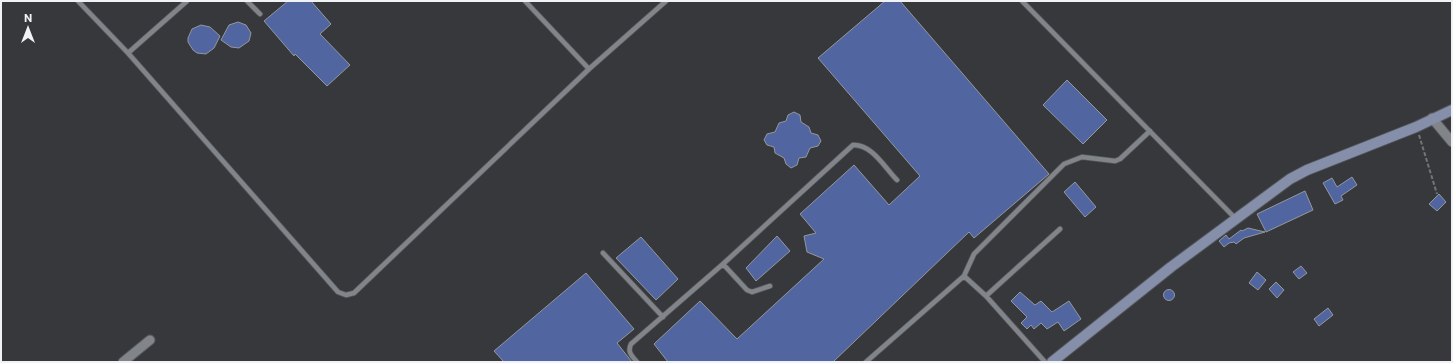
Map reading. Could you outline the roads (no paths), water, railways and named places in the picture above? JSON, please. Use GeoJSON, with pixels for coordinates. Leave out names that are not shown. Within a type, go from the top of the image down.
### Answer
{"type":"FeatureCollection","features":[{"type":"Feature","properties":{"kind":"street"},"geometry":{"type":"LineString","coordinates":[[1052,362],[1171,266],[1235,218],[1300,173],[1416,127],[1432,118],[1452,110]]}},
{"type":"Feature","properties":{"kind":"street"},"geometry":{"type":"LineString","coordinates":[[1432,118],[1452,142]]}},
{"type":"Feature","properties":{"kind":"street"},"geometry":{"type":"LineString","coordinates":[[122,362],[150,340]]}},
{"type":"Feature","properties":{"kind":"lane"},"geometry":{"type":"LineString","coordinates":[[78,1],[128,53],[338,292],[346,295],[354,293],[589,69],[666,1]]}},
{"type":"Feature","properties":{"kind":"lane"},"geometry":{"type":"LineString","coordinates":[[128,53],[187,1]]}},
{"type":"Feature","properties":{"kind":"lane"},"geometry":{"type":"LineString","coordinates":[[247,1],[260,14]]}},
{"type":"Feature","properties":{"kind":"lane"},"geometry":{"type":"LineString","coordinates":[[525,1],[589,69]]}},
{"type":"Feature","properties":{"kind":"lane"},"geometry":{"type":"LineString","coordinates":[[1022,1],[1235,218]]}},
{"type":"Feature","properties":{"kind":"lane"},"geometry":{"type":"LineString","coordinates":[[866,362],[964,276],[974,254],[1064,164],[1082,157],[1115,161],[1120,159],[1150,131]]}},
{"type":"Feature","properties":{"kind":"lane"},"geometry":{"type":"LineString","coordinates":[[637,362],[630,354],[631,344],[723,264],[853,145],[860,145],[869,149],[897,180]]}},
{"type":"Feature","properties":{"kind":"lane"},"geometry":{"type":"LineString","coordinates":[[986,296],[1060,229]]}},
{"type":"Feature","properties":{"kind":"lane"},"geometry":{"type":"LineString","coordinates":[[602,253],[663,316]]}},
{"type":"Feature","properties":{"kind":"lane"},"geometry":{"type":"LineString","coordinates":[[723,264],[746,290],[752,292],[770,286]]}},
{"type":"Feature","properties":{"kind":"lane"},"geometry":{"type":"LineString","coordinates":[[964,276],[986,296],[1045,362]]}}]}
